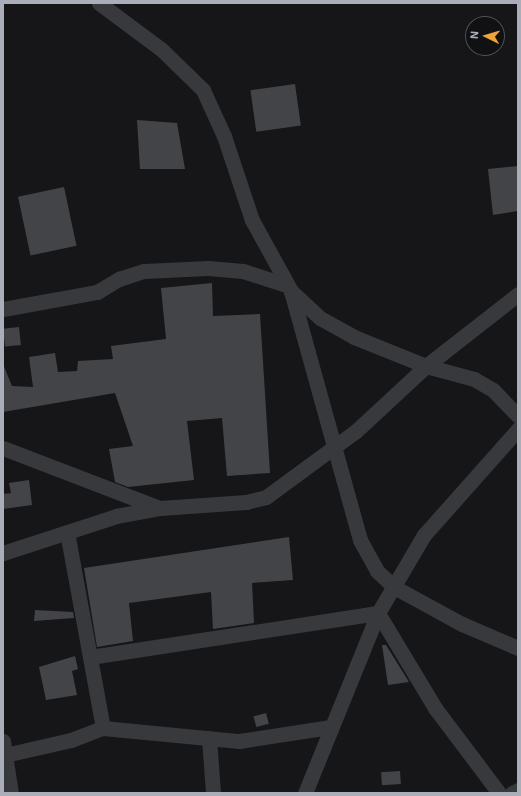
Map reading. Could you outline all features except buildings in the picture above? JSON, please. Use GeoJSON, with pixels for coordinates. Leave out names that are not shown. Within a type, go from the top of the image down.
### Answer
{"type":"FeatureCollection","features":[{"type":"Feature","properties":{"kind":"street"},"geometry":{"type":"LineString","coordinates":[[99,3],[161,49],[203,90],[224,136],[252,220],[288,288],[360,540],[377,571],[394,587],[462,624],[518,648]]}},
{"type":"Feature","properties":{"kind":"street"},"geometry":{"type":"LineString","coordinates":[[3,309],[97,292],[119,279],[151,270],[243,271],[288,288],[338,329],[426,366],[474,379],[493,390],[518,416]]}},
{"type":"Feature","properties":{"kind":"street"},"geometry":{"type":"LineString","coordinates":[[3,553],[116,516],[160,508],[246,502],[266,497],[334,448],[426,366],[518,294]]}},
{"type":"Feature","properties":{"kind":"street"},"geometry":{"type":"LineString","coordinates":[[305,793],[378,613],[424,535],[518,429]]}},
{"type":"Feature","properties":{"kind":"street"},"geometry":{"type":"LineString","coordinates":[[3,448],[160,508]]}},
{"type":"Feature","properties":{"kind":"street"},"geometry":{"type":"LineString","coordinates":[[67,532],[103,728]]}},
{"type":"Feature","properties":{"kind":"street"},"geometry":{"type":"LineString","coordinates":[[90,657],[378,613]]}},
{"type":"Feature","properties":{"kind":"street"},"geometry":{"type":"LineString","coordinates":[[378,613],[430,702],[499,793]]}},
{"type":"Feature","properties":{"kind":"street"},"geometry":{"type":"LineString","coordinates":[[11,793],[4,748],[65,742],[103,728],[209,738],[260,740],[331,727]]}},
{"type":"Feature","properties":{"kind":"street"},"geometry":{"type":"LineString","coordinates":[[209,738],[213,793]]}},
{"type":"Feature","properties":{"kind":"street"},"geometry":{"type":"LineString","coordinates":[[512,793],[518,790]]}}]}
